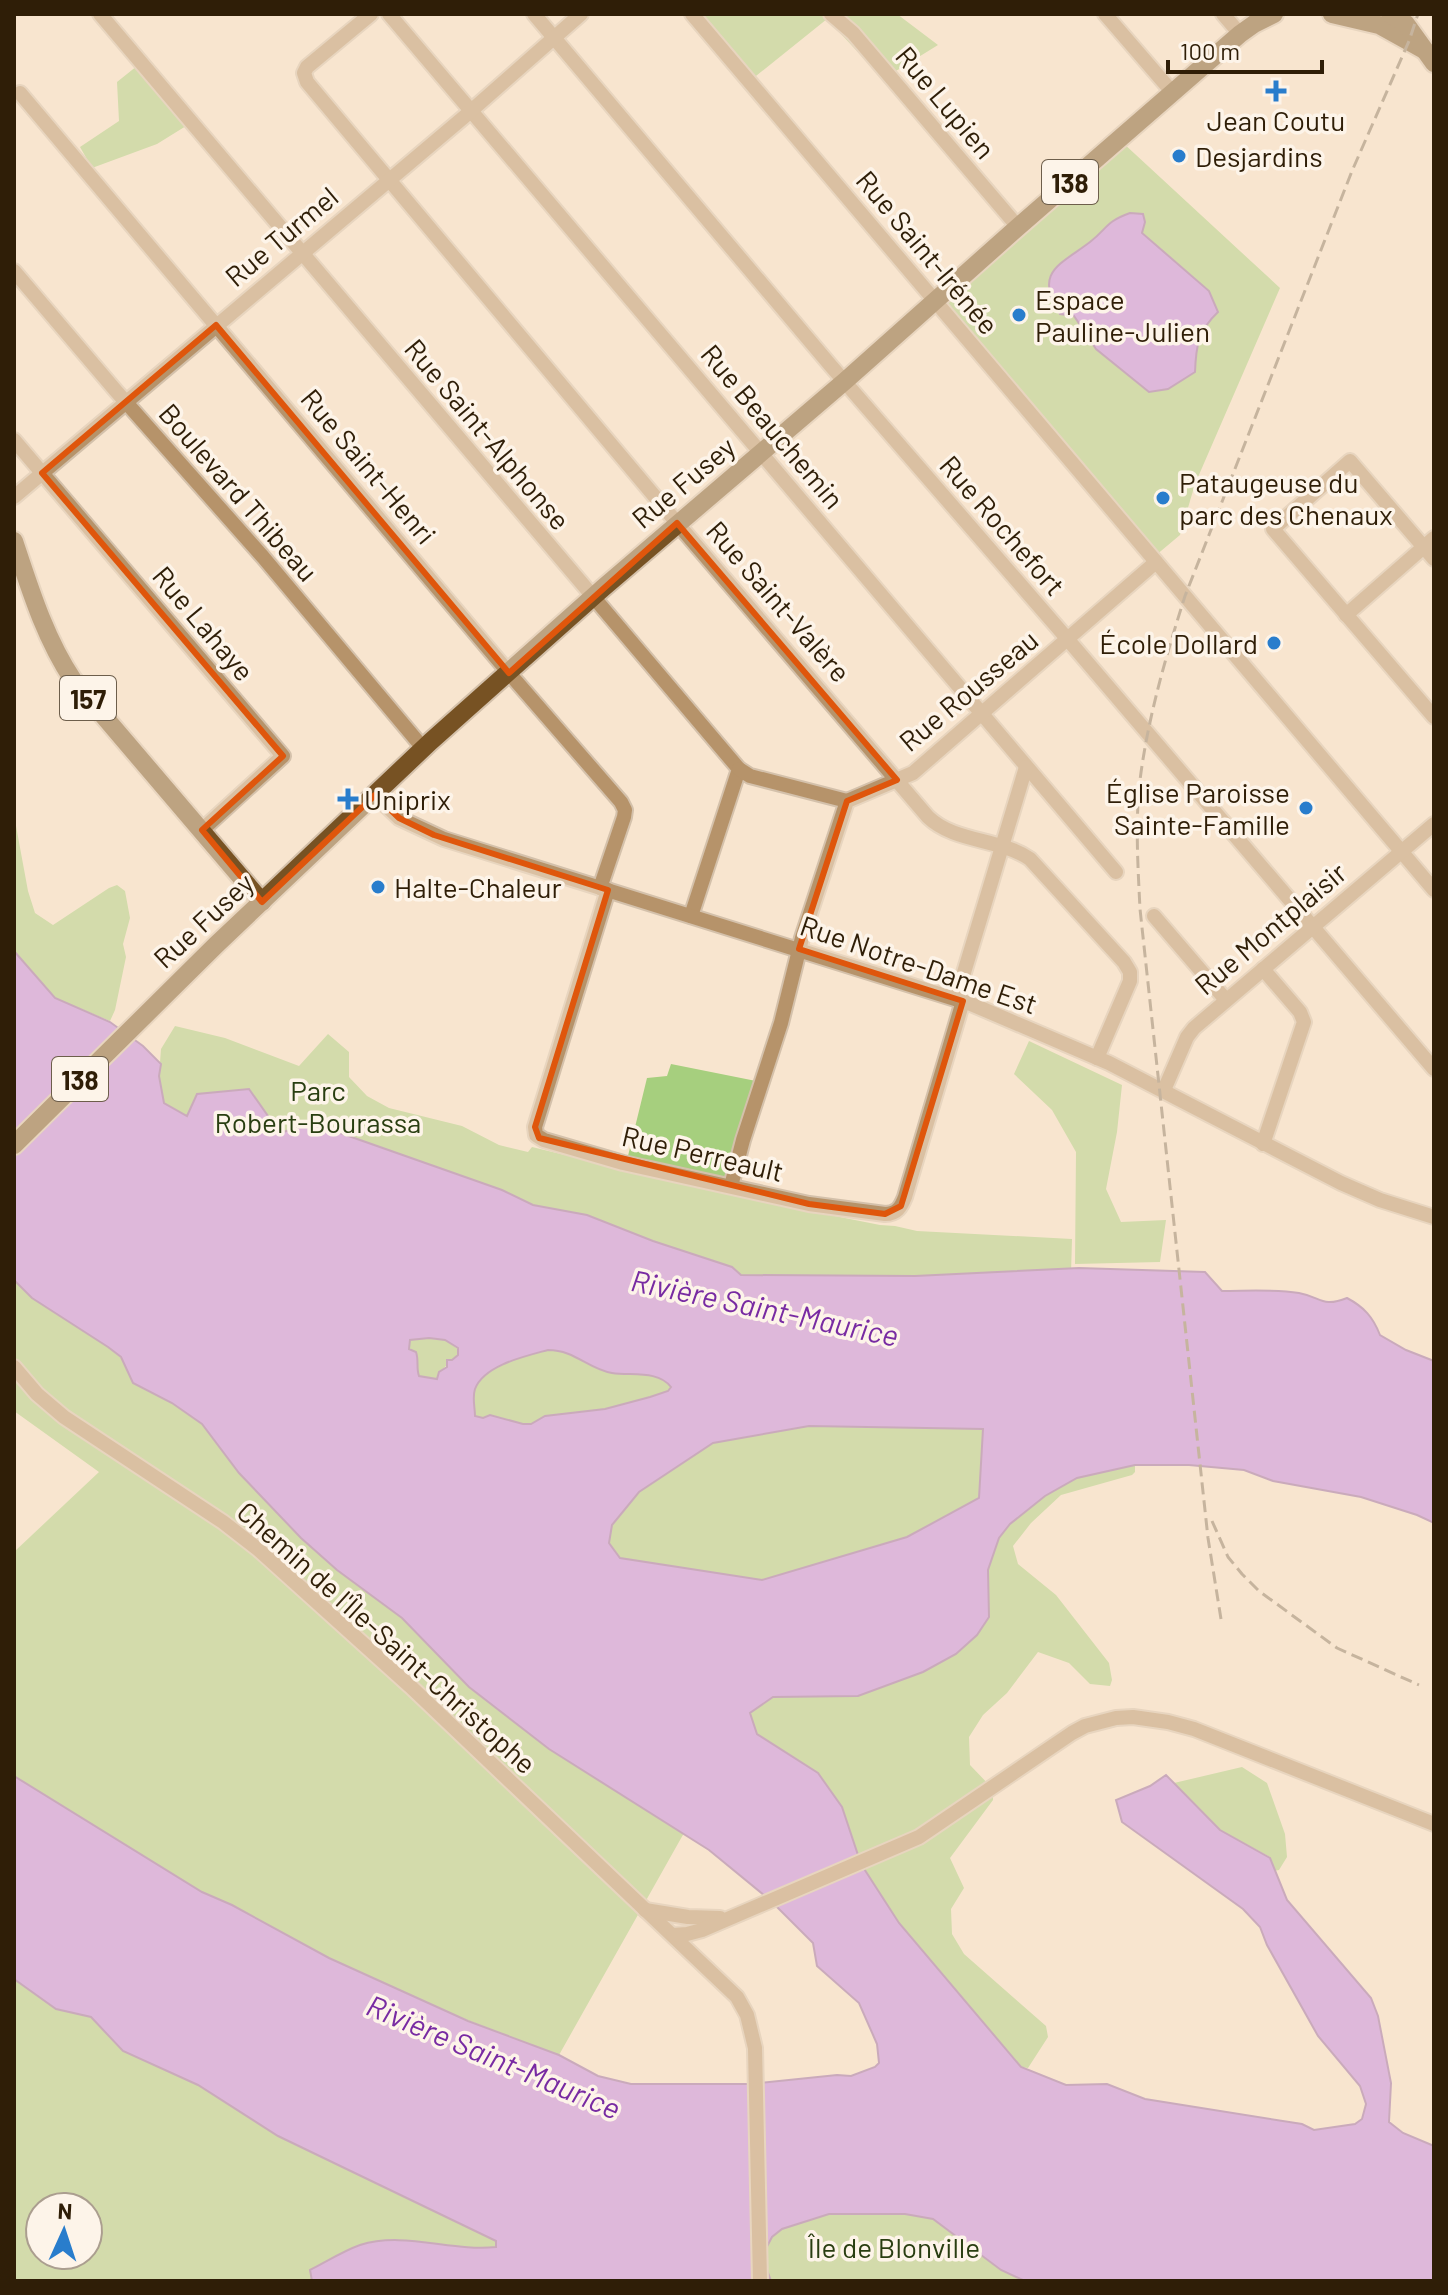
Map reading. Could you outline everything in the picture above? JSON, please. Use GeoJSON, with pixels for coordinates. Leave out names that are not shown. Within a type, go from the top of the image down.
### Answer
{"type":"FeatureCollection","features":[{"type":"Feature","properties":{"kind":"main road","name":"Rue Fusey"},"geometry":{"type":"LineString","coordinates":[[14,1145],[145,1014],[423,748],[592,597],[845,381],[1240,34],[1274,14]]}},
{"type":"Feature","properties":{"kind":"main road"},"geometry":{"type":"LineString","coordinates":[[1332,14],[1379,25],[1429,56]]}},
{"type":"Feature","properties":{"kind":"main road"},"geometry":{"type":"LineString","coordinates":[[1398,17],[1429,56]]}},
{"type":"Feature","properties":{"kind":"main road","name":"157"},"geometry":{"type":"LineString","coordinates":[[14,541],[47,632],[63,666],[262,902]]}},
{"type":"Feature","properties":{"kind":"street","name":"Rue Saint-Alphonse"},"geometry":{"type":"LineString","coordinates":[[100,14],[739,769]]}},
{"type":"Feature","properties":{"kind":"street","name":"Rue Saint-Valère"},"geometry":{"type":"LineString","coordinates":[[371,14],[310,64],[304,73],[307,82],[928,817],[938,825],[1024,855],[1037,865],[1129,969],[1128,986],[1097,1058]]}},
{"type":"Feature","properties":{"kind":"street","name":"Rue Beauchemin"},"geometry":{"type":"LineString","coordinates":[[389,14],[1116,872]]}},
{"type":"Feature","properties":{"kind":"street","name":"Rue Rochefort"},"geometry":{"type":"LineString","coordinates":[[534,14],[1434,1069]]}},
{"type":"Feature","properties":{"kind":"street","name":"Rue Turmel"},"geometry":{"type":"LineString","coordinates":[[14,497],[581,14]]}},
{"type":"Feature","properties":{"kind":"street","name":"Rue Saint-Irénée"},"geometry":{"type":"LineString","coordinates":[[692,14],[1434,890]]}},
{"type":"Feature","properties":{"kind":"street","name":"Rue Lupien"},"geometry":{"type":"LineString","coordinates":[[831,14],[853,33],[1018,227]]}},
{"type":"Feature","properties":{"kind":"street"},"geometry":{"type":"LineString","coordinates":[[1105,14],[1173,93]]}},
{"type":"Feature","properties":{"kind":"street"},"geometry":{"type":"LineString","coordinates":[[1223,14],[1240,34]]}},
{"type":"Feature","properties":{"kind":"street","name":"Rue Saint-Henri"},"geometry":{"type":"LineString","coordinates":[[20,93],[624,808],[604,889]]}},
{"type":"Feature","properties":{"kind":"street","name":"Boulevard Thibeau"},"geometry":{"type":"LineString","coordinates":[[14,271],[263,557],[423,748]]}},
{"type":"Feature","properties":{"kind":"street","name":"Rue Lahaye"},"geometry":{"type":"LineString","coordinates":[[14,440],[283,756],[202,830]]}},
{"type":"Feature","properties":{"kind":"street"},"geometry":{"type":"LineString","coordinates":[[1434,559],[1429,543],[1350,461],[1273,529],[1434,717]]}},
{"type":"Feature","properties":{"kind":"street"},"geometry":{"type":"LineString","coordinates":[[1346,615],[1429,543]]}},
{"type":"Feature","properties":{"kind":"street","name":"Rue Rousseau"},"geometry":{"type":"LineString","coordinates":[[847,801],[913,773],[1156,562]]}},
{"type":"Feature","properties":{"kind":"street"},"geometry":{"type":"LineString","coordinates":[[960,1000],[1026,767]]}},
{"type":"Feature","properties":{"kind":"street"},"geometry":{"type":"LineString","coordinates":[[691,916],[739,769],[750,776],[847,801],[731,1186]]}},
{"type":"Feature","properties":{"kind":"street","name":"Rue Notre-Dame Est"},"geometry":{"type":"LineString","coordinates":[[375,795],[399,818],[434,835],[960,1000],[1164,1090],[1358,1191],[1434,1217]]}},
{"type":"Feature","properties":{"kind":"street","name":"Rue Montplaisir"},"geometry":{"type":"LineString","coordinates":[[1164,1090],[1189,1034],[1434,824]]}},
{"type":"Feature","properties":{"kind":"street","name":"Rue Perreault"},"geometry":{"type":"LineString","coordinates":[[604,889],[535,1127],[536,1135],[544,1140],[609,1160],[819,1206],[885,1214],[898,1210],[905,1197],[960,1000]]}},
{"type":"Feature","properties":{"kind":"street"},"geometry":{"type":"LineString","coordinates":[[1154,916],[1226,1000]]}},
{"type":"Feature","properties":{"kind":"street"},"geometry":{"type":"LineString","coordinates":[[1263,969],[1300,1012],[1304,1022],[1263,1144]]}},
{"type":"Feature","properties":{"kind":"street","name":"Chemin de l'Île-Saint-Christophe"},"geometry":{"type":"LineString","coordinates":[[14,1367],[37,1394],[64,1417],[223,1522],[259,1550],[410,1686],[731,1991],[742,2005],[754,2036],[760,2281]]}},
{"type":"Feature","properties":{"kind":"street"},"geometry":{"type":"LineString","coordinates":[[673,1935],[694,1932],[907,1843],[930,1831],[1072,1733],[1101,1721],[1133,1717],[1194,1729],[1434,1824]]}},
{"type":"Feature","properties":{"kind":"street"},"geometry":{"type":"LineString","coordinates":[[645,1910],[688,1917],[726,1918]]}},
{"type":"Feature","properties":{"kind":"highlighted area"},"geometry":{"type":"Polygon","coordinates":[[[216,325],[509,673],[677,523],[897,780],[847,801],[799,949],[963,1001],[901,1206],[885,1214],[809,1204],[539,1138],[535,1127],[608,890],[434,835],[399,818],[375,795],[262,902],[202,830],[283,756],[42,473],[216,325]]]}},
{"type":"Feature","properties":{"kind":"green space"},"geometry":{"type":"Polygon","coordinates":[[[686,14],[897,14],[938,45],[883,79],[827,19],[746,84],[686,14]]]}},
{"type":"Feature","properties":{"kind":"green space"},"geometry":{"type":"Polygon","coordinates":[[[137,66],[186,126],[157,144],[92,168],[80,147],[119,121],[117,82],[137,66]]]}},
{"type":"Feature","properties":{"kind":"green space"},"geometry":{"type":"Polygon","coordinates":[[[1122,142],[1280,288],[1195,484],[1180,535],[1155,556],[941,305],[1122,142]]]}},
{"type":"Feature","properties":{"kind":"green space"},"geometry":{"type":"Polygon","coordinates":[[[14,815],[35,913],[53,925],[109,888],[117,885],[125,891],[130,918],[123,944],[126,957],[110,1021],[55,998],[14,951],[14,815]]]}},
{"type":"Feature","properties":{"kind":"green space","name":"Parc Robert-Bourassa"},"geometry":{"type":"Polygon","coordinates":[[[175,1026],[225,1038],[299,1066],[328,1034],[349,1052],[349,1077],[367,1096],[389,1108],[462,1126],[499,1145],[528,1152],[532,1147],[730,1195],[917,1231],[1072,1239],[1071,1274],[741,1281],[269,1138],[249,1089],[197,1094],[187,1116],[164,1103],[159,1076],[161,1049],[175,1026]]]}},
{"type":"Feature","properties":{"kind":"green space"},"geometry":{"type":"Polygon","coordinates":[[[1029,1041],[1122,1085],[1106,1189],[1121,1222],[1166,1220],[1160,1262],[1075,1264],[1076,1152],[1052,1110],[1014,1074],[1029,1041]]]}},
{"type":"Feature","properties":{"kind":"green space"},"geometry":{"type":"Polygon","coordinates":[[[671,1064],[756,1081],[726,1187],[627,1160],[647,1078],[667,1076],[671,1064]]]}},
{"type":"Feature","properties":{"kind":"green space"},"geometry":{"type":"Polygon","coordinates":[[[14,1280],[32,1298],[121,1358],[133,1383],[172,1403],[202,1424],[239,1473],[301,1538],[337,1570],[402,1618],[469,1687],[549,1749],[684,1833],[559,2055],[413,1998],[327,1957],[202,1892],[14,1776],[14,1552],[99,1472],[14,1411],[14,1280]]]}},
{"type":"Feature","properties":{"kind":"green space"},"geometry":{"type":"Polygon","coordinates":[[[410,1339],[445,1340],[458,1349],[458,1356],[439,1372],[437,1379],[419,1377],[417,1356],[409,1345],[410,1339]]]}},
{"type":"Feature","properties":{"kind":"green space"},"geometry":{"type":"Polygon","coordinates":[[[548,1350],[566,1353],[612,1373],[659,1378],[671,1387],[650,1397],[605,1409],[545,1416],[531,1424],[491,1415],[483,1419],[475,1416],[475,1389],[487,1374],[507,1363],[548,1350]]]}},
{"type":"Feature","properties":{"kind":"green space"},"geometry":{"type":"Polygon","coordinates":[[[809,1426],[984,1429],[979,1498],[907,1537],[762,1580],[620,1558],[609,1543],[612,1526],[639,1492],[713,1443],[809,1426]]]}},
{"type":"Feature","properties":{"kind":"green space"},"geometry":{"type":"Polygon","coordinates":[[[1135,1465],[1132,1475],[1061,1495],[1031,1523],[1013,1546],[1018,1564],[1056,1595],[1109,1663],[1110,1686],[1090,1684],[1069,1663],[1038,1652],[1007,1693],[983,1715],[969,1737],[970,1765],[993,1789],[993,1800],[950,1858],[964,1888],[951,1909],[952,1934],[964,1954],[1046,2026],[1048,2037],[1028,2068],[1021,2067],[899,1923],[861,1864],[818,1774],[757,1734],[749,1712],[773,1697],[858,1696],[989,1617],[988,1570],[999,1538],[1010,1524],[1045,1496],[1076,1478],[1135,1465]]]}},
{"type":"Feature","properties":{"kind":"green space"},"geometry":{"type":"Polygon","coordinates":[[[1242,1767],[1267,1783],[1285,1834],[1287,1857],[1279,1870],[1274,1871],[1270,1857],[1220,1830],[1174,1783],[1242,1767]]]}},
{"type":"Feature","properties":{"kind":"green space"},"geometry":{"type":"Polygon","coordinates":[[[14,1979],[56,2009],[121,2012],[219,2098],[278,2136],[496,2241],[607,2281],[14,2281],[14,1979]]]}},
{"type":"Feature","properties":{"kind":"green space","name":"Île de Blonville"},"geometry":{"type":"Polygon","coordinates":[[[907,2198],[1001,2270],[1025,2281],[771,2281],[762,2256],[772,2237],[782,2229],[828,2214],[872,2214],[907,2198]]]}},
{"type":"Feature","properties":{"kind":"water"},"geometry":{"type":"Polygon","coordinates":[[[1130,213],[1143,214],[1145,222],[1142,233],[1209,291],[1218,312],[1199,339],[1195,372],[1168,389],[1149,392],[1096,349],[1074,316],[1060,314],[1049,288],[1050,279],[1060,264],[1111,222],[1130,213]]]}},
{"type":"Feature","properties":{"kind":"water","name":"Rivière Saint-Maurice"},"geometry":{"type":"Polygon","coordinates":[[[14,951],[55,998],[110,1022],[143,1046],[161,1064],[159,1076],[164,1103],[187,1116],[197,1094],[249,1089],[280,1133],[317,1121],[326,1128],[502,1190],[533,1205],[587,1215],[732,1267],[741,1275],[915,1276],[1079,1268],[1205,1272],[1222,1291],[1290,1292],[1327,1302],[1347,1298],[1358,1305],[1371,1318],[1380,1335],[1434,1361],[1434,1523],[1361,1497],[1273,1481],[1244,1470],[1189,1465],[1135,1465],[1077,1478],[1045,1496],[1010,1524],[999,1538],[988,1570],[989,1617],[977,1635],[956,1654],[923,1672],[858,1696],[773,1697],[750,1713],[757,1734],[818,1773],[842,1807],[861,1864],[899,1923],[1021,2067],[1066,2085],[1107,2084],[1145,2099],[1302,2124],[1314,2130],[1355,2124],[1362,2119],[1366,2104],[1360,2086],[1318,2036],[1260,1927],[1243,1909],[1122,1822],[1116,1800],[1150,1786],[1166,1775],[1220,1830],[1270,1858],[1287,1900],[1371,1998],[1378,2016],[1391,2083],[1389,2122],[1403,2133],[1434,2146],[1434,2281],[1025,2281],[1001,2270],[933,2219],[905,2214],[829,2214],[782,2229],[772,2237],[762,2256],[771,2281],[312,2281],[310,2270],[354,2247],[377,2241],[479,2248],[496,2247],[496,2241],[278,2136],[198,2085],[123,2051],[91,2017],[56,2009],[14,1979],[14,1776],[202,1892],[329,1958],[468,2021],[559,2055],[598,2076],[631,2084],[751,2084],[851,2076],[879,2063],[877,2044],[859,2003],[817,1966],[813,1943],[770,1900],[709,1850],[549,1749],[469,1687],[402,1618],[337,1570],[301,1538],[239,1473],[202,1424],[172,1403],[133,1383],[121,1357],[32,1298],[14,1280],[14,951]],[[410,1340],[409,1349],[416,1352],[419,1376],[437,1379],[439,1372],[447,1367],[447,1360],[458,1355],[458,1348],[445,1340],[410,1340]],[[548,1350],[496,1368],[480,1381],[474,1392],[475,1416],[483,1418],[490,1415],[531,1424],[545,1416],[605,1409],[668,1391],[671,1387],[652,1376],[603,1371],[558,1351],[548,1350]],[[809,1426],[713,1443],[639,1492],[612,1525],[609,1543],[620,1558],[762,1580],[907,1537],[979,1498],[983,1429],[809,1426]]]}},
{"type":"Feature","properties":{"kind":"railway"},"geometry":{"type":"LineString","coordinates":[[1221,1619],[1208,1538],[1140,909],[1138,796],[1158,687],[1185,596],[1352,171],[1418,14]]}},
{"type":"Feature","properties":{"kind":"railway"},"geometry":{"type":"LineString","coordinates":[[1212,1521],[1228,1557],[1259,1591],[1337,1648],[1419,1685]]}},
{"type":"Feature","properties":{"kind":"place","name":"Jean Coutu"},"geometry":{"type":"Point","coordinates":[1276,91]}},
{"type":"Feature","properties":{"kind":"place","name":"Desjardins"},"geometry":{"type":"Point","coordinates":[1179,156]}},
{"type":"Feature","properties":{"kind":"place","name":"Espace Pauline-Julien"},"geometry":{"type":"Point","coordinates":[1019,315]}},
{"type":"Feature","properties":{"kind":"place","name":"Pataugeuse du parc des Chenaux"},"geometry":{"type":"Point","coordinates":[1163,498]}},
{"type":"Feature","properties":{"kind":"place","name":"École Dollard"},"geometry":{"type":"Point","coordinates":[1274,643]}},
{"type":"Feature","properties":{"kind":"place","name":"Uniprix"},"geometry":{"type":"Point","coordinates":[348,799]}},
{"type":"Feature","properties":{"kind":"place","name":"Église Paroisse Sainte-Famille"},"geometry":{"type":"Point","coordinates":[1306,808]}},
{"type":"Feature","properties":{"kind":"place","name":"Halte-Chaleur"},"geometry":{"type":"Point","coordinates":[378,887]}}]}
